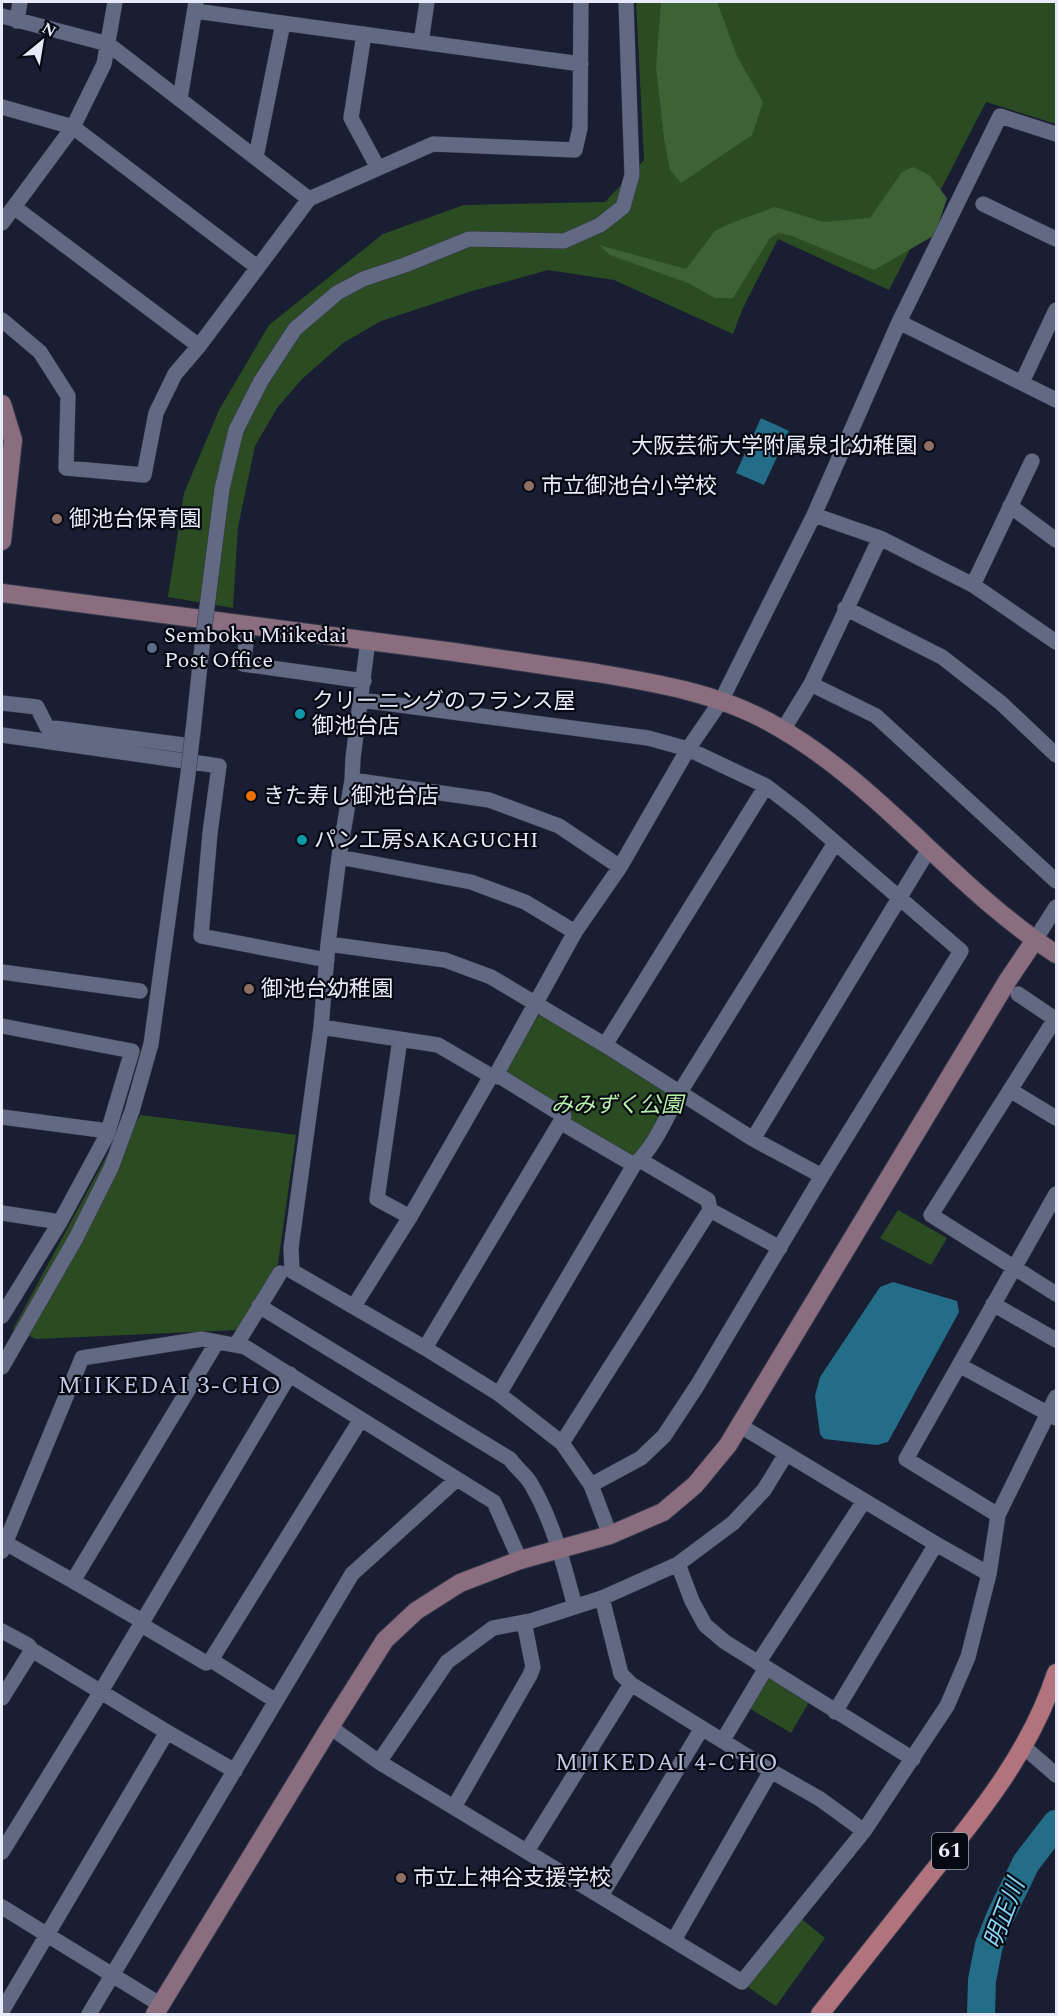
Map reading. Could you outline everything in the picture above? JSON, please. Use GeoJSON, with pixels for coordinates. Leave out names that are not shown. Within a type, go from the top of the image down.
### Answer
{"type":"FeatureCollection","features":[{"type":"Feature","properties":{"kind":"main road","name":"61"},"geometry":{"type":"LineString","coordinates":[[820,2014],[988,1803],[1024,1747],[1049,1697],[1056,1673]]}},
{"type":"Feature","properties":{"kind":"street"},"geometry":{"type":"LineString","coordinates":[[17,21],[20,2]]}},
{"type":"Feature","properties":{"kind":"street"},"geometry":{"type":"LineString","coordinates":[[2,223],[73,127],[104,64],[115,2]]}},
{"type":"Feature","properties":{"kind":"street"},"geometry":{"type":"LineString","coordinates":[[421,42],[427,2]]}},
{"type":"Feature","properties":{"kind":"street"},"geometry":{"type":"LineString","coordinates":[[2,320],[40,352],[68,396],[66,468],[144,475],[156,413],[175,374],[199,346],[309,199],[433,144],[575,150],[580,128],[581,2]]}},
{"type":"Feature","properties":{"kind":"street"},"geometry":{"type":"LineString","coordinates":[[2,1366],[76,1238],[111,1168],[132,1111],[151,1044],[188,774],[222,489],[236,430],[261,381],[295,329],[337,293],[469,238],[564,241],[600,225],[623,207],[632,176],[626,2]]}},
{"type":"Feature","properties":{"kind":"street"},"geometry":{"type":"LineString","coordinates":[[180,99],[195,6],[282,23],[581,63]]}},
{"type":"Feature","properties":{"kind":"street"},"geometry":{"type":"LineString","coordinates":[[2,16],[108,44],[309,199]]}},
{"type":"Feature","properties":{"kind":"street"},"geometry":{"type":"LineString","coordinates":[[256,157],[282,23]]}},
{"type":"Feature","properties":{"kind":"street"},"geometry":{"type":"LineString","coordinates":[[364,34],[351,118],[378,168]]}},
{"type":"Feature","properties":{"kind":"street"},"geometry":{"type":"LineString","coordinates":[[2,107],[73,127],[257,267]]}},
{"type":"Feature","properties":{"kind":"street"},"geometry":{"type":"LineString","coordinates":[[354,1306],[410,1217],[536,1005],[575,932],[620,867],[688,749],[721,701],[814,515],[899,322],[1000,116],[1056,134]]}},
{"type":"Feature","properties":{"kind":"street"},"geometry":{"type":"LineString","coordinates":[[983,204],[1056,239]]}},
{"type":"Feature","properties":{"kind":"street"},"geometry":{"type":"LineString","coordinates":[[14,207],[199,346]]}},
{"type":"Feature","properties":{"kind":"street"},"geometry":{"type":"LineString","coordinates":[[1022,382],[1056,310]]}},
{"type":"Feature","properties":{"kind":"street"},"geometry":{"type":"LineString","coordinates":[[899,322],[1056,400]]}},
{"type":"Feature","properties":{"kind":"street"},"geometry":{"type":"LineString","coordinates":[[2,404],[13,440],[2,541]]}},
{"type":"Feature","properties":{"kind":"street"},"geometry":{"type":"LineString","coordinates":[[973,585],[1032,461]]}},
{"type":"Feature","properties":{"kind":"street"},"geometry":{"type":"LineString","coordinates":[[1010,506],[1056,540]]}},
{"type":"Feature","properties":{"kind":"street"},"geometry":{"type":"LineString","coordinates":[[814,515],[880,538],[973,585],[1056,642]]}},
{"type":"Feature","properties":{"kind":"street"},"geometry":{"type":"LineString","coordinates":[[783,730],[811,684],[880,538]]}},
{"type":"Feature","properties":{"kind":"street"},"geometry":{"type":"LineString","coordinates":[[2,593],[530,662],[668,685],[721,701],[783,730],[855,782],[1011,923],[1056,954]]}},
{"type":"Feature","properties":{"kind":"street"},"geometry":{"type":"LineString","coordinates":[[845,608],[942,657],[1001,703],[1056,755]]}},
{"type":"Feature","properties":{"kind":"street"},"geometry":{"type":"LineString","coordinates":[[249,624],[243,664],[364,681]]}},
{"type":"Feature","properties":{"kind":"street"},"geometry":{"type":"LineString","coordinates":[[368,640],[352,780],[328,944],[321,1027],[291,1248],[292,1271],[426,1348],[499,1394],[562,1443],[591,1485],[610,1535]]}},
{"type":"Feature","properties":{"kind":"street"},"geometry":{"type":"LineString","coordinates":[[811,684],[876,716],[1056,881]]}},
{"type":"Feature","properties":{"kind":"street"},"geometry":{"type":"LineString","coordinates":[[362,700],[648,738],[688,749],[766,786],[962,951],[664,1436],[641,1458],[591,1485]]}},
{"type":"Feature","properties":{"kind":"street"},"geometry":{"type":"LineString","coordinates":[[2,703],[37,707],[47,727],[192,740]]}},
{"type":"Feature","properties":{"kind":"street"},"geometry":{"type":"LineString","coordinates":[[2,735],[219,766],[201,936],[327,960]]}},
{"type":"Feature","properties":{"kind":"street"},"geometry":{"type":"LineString","coordinates":[[352,780],[489,800],[559,826],[620,867]]}},
{"type":"Feature","properties":{"kind":"street"},"geometry":{"type":"LineString","coordinates":[[605,1045],[766,786]]}},
{"type":"Feature","properties":{"kind":"street"},"geometry":{"type":"LineString","coordinates":[[499,1394],[637,1163],[835,843]]}},
{"type":"Feature","properties":{"kind":"street"},"geometry":{"type":"LineString","coordinates":[[753,1139],[929,849]]}},
{"type":"Feature","properties":{"kind":"street"},"geometry":{"type":"LineString","coordinates":[[339,857],[471,882],[525,902],[575,932]]}},
{"type":"Feature","properties":{"kind":"street"},"geometry":{"type":"LineString","coordinates":[[2,1907],[112,1975],[158,2010],[385,1640],[416,1611],[460,1583],[520,1560],[610,1535],[663,1512],[695,1485],[728,1445],[1002,990],[1056,907]]}},
{"type":"Feature","properties":{"kind":"street"},"geometry":{"type":"LineString","coordinates":[[328,944],[445,960],[491,977],[605,1045],[753,1139],[822,1176]]}},
{"type":"Feature","properties":{"kind":"street"},"geometry":{"type":"LineString","coordinates":[[2,972],[140,991]]}},
{"type":"Feature","properties":{"kind":"street"},"geometry":{"type":"LineString","coordinates":[[1018,994],[1055,1019],[1054,1024],[931,1215],[1056,1294]]}},
{"type":"Feature","properties":{"kind":"street"},"geometry":{"type":"LineString","coordinates":[[2,1026],[132,1051],[108,1131],[60,1221],[8,1297],[2,1316]]}},
{"type":"Feature","properties":{"kind":"street"},"geometry":{"type":"LineString","coordinates":[[321,1027],[438,1045],[564,1116],[562,1123],[426,1348]]}},
{"type":"Feature","properties":{"kind":"street"},"geometry":{"type":"LineString","coordinates":[[400,1039],[377,1199],[410,1217]]}},
{"type":"Feature","properties":{"kind":"street"},"geometry":{"type":"LineString","coordinates":[[1010,1090],[1056,1118]]}},
{"type":"Feature","properties":{"kind":"street"},"geometry":{"type":"LineString","coordinates":[[2,1117],[108,1131]]}},
{"type":"Feature","properties":{"kind":"street"},"geometry":{"type":"LineString","coordinates":[[562,1123],[708,1200],[710,1210],[562,1443]]}},
{"type":"Feature","properties":{"kind":"street"},"geometry":{"type":"LineString","coordinates":[[998,1515],[906,1459],[1056,1194]]}},
{"type":"Feature","properties":{"kind":"street"},"geometry":{"type":"LineString","coordinates":[[710,1210],[780,1248]]}},
{"type":"Feature","properties":{"kind":"street"},"geometry":{"type":"LineString","coordinates":[[2,1213],[60,1221]]}},
{"type":"Feature","properties":{"kind":"street"},"geometry":{"type":"LineString","coordinates":[[236,1345],[280,1273]]}},
{"type":"Feature","properties":{"kind":"street"},"geometry":{"type":"LineString","coordinates":[[993,1304],[1056,1340]]}},
{"type":"Feature","properties":{"kind":"street"},"geometry":{"type":"LineString","coordinates":[[259,1306],[510,1459],[530,1482],[544,1508],[559,1549],[575,1607]]}},
{"type":"Feature","properties":{"kind":"street"},"geometry":{"type":"LineString","coordinates":[[361,1419],[211,1660],[206,1663],[73,1581],[3,1545],[82,1358],[202,1339],[245,1347],[290,1374],[494,1503],[520,1560]]}},
{"type":"Feature","properties":{"kind":"street"},"geometry":{"type":"LineString","coordinates":[[73,1581],[217,1342]]}},
{"type":"Feature","properties":{"kind":"street"},"geometry":{"type":"LineString","coordinates":[[959,1365],[1052,1415]]}},
{"type":"Feature","properties":{"kind":"street"},"geometry":{"type":"LineString","coordinates":[[2,1852],[100,1693],[290,1374]]}},
{"type":"Feature","properties":{"kind":"street"},"geometry":{"type":"LineString","coordinates":[[330,1727],[379,1762],[742,1982],[864,1831],[913,1760],[946,1706],[968,1657],[989,1574],[998,1515],[1052,1415],[1056,1397]]}},
{"type":"Feature","properties":{"kind":"street"},"geometry":{"type":"LineString","coordinates":[[739,1425],[936,1545],[989,1574]]}},
{"type":"Feature","properties":{"kind":"street"},"geometry":{"type":"LineString","coordinates":[[379,1762],[447,1662],[493,1628],[524,1622],[602,1598],[678,1564],[733,1523],[764,1490],[786,1454]]}},
{"type":"Feature","properties":{"kind":"street"},"geometry":{"type":"LineString","coordinates":[[89,2014],[352,1574],[457,1479]]}},
{"type":"Feature","properties":{"kind":"street"},"geometry":{"type":"LineString","coordinates":[[723,1740],[762,1665],[864,1501]]}},
{"type":"Feature","properties":{"kind":"street"},"geometry":{"type":"LineString","coordinates":[[835,1712],[936,1545]]}},
{"type":"Feature","properties":{"kind":"street"},"geometry":{"type":"LineString","coordinates":[[678,1564],[692,1601],[705,1625],[725,1642],[913,1760]]}},
{"type":"Feature","properties":{"kind":"street"},"geometry":{"type":"LineString","coordinates":[[602,1598],[621,1674],[632,1684],[820,1799],[864,1831]]}},
{"type":"Feature","properties":{"kind":"street"},"geometry":{"type":"LineString","coordinates":[[454,1807],[530,1675],[533,1667],[524,1622]]}},
{"type":"Feature","properties":{"kind":"street"},"geometry":{"type":"LineString","coordinates":[[2,1631],[28,1645],[32,1650],[100,1693],[235,1771]]}},
{"type":"Feature","properties":{"kind":"street"},"geometry":{"type":"LineString","coordinates":[[2,1698],[32,1650]]}},
{"type":"Feature","properties":{"kind":"street"},"geometry":{"type":"LineString","coordinates":[[211,1660],[276,1701]]}},
{"type":"Feature","properties":{"kind":"street"},"geometry":{"type":"LineString","coordinates":[[527,1851],[632,1684]]}},
{"type":"Feature","properties":{"kind":"street"},"geometry":{"type":"LineString","coordinates":[[602,1896],[702,1728]]}},
{"type":"Feature","properties":{"kind":"street"},"geometry":{"type":"LineString","coordinates":[[2,2011],[167,1732]]}},
{"type":"Feature","properties":{"kind":"street"},"geometry":{"type":"LineString","coordinates":[[1024,1747],[1056,1775]]}},
{"type":"Feature","properties":{"kind":"street"},"geometry":{"type":"LineString","coordinates":[[674,1940],[771,1771]]}},
{"type":"Feature","properties":{"kind":"green space"},"geometry":{"type":"Polygon","coordinates":[[[636,2],[1056,2],[1056,124],[986,102],[889,290],[778,239],[742,310],[733,334],[614,280],[548,270],[469,292],[381,321],[343,343],[302,379],[277,408],[255,446],[238,527],[233,608],[168,597],[184,493],[219,410],[269,325],[383,234],[464,205],[605,202],[644,160],[636,2]]]}},
{"type":"Feature","properties":{"kind":"green space"},"geometry":{"type":"Polygon","coordinates":[[[661,2],[717,2],[737,56],[763,102],[752,135],[681,183],[670,170],[656,67],[661,2]]]}},
{"type":"Feature","properties":{"kind":"green space"},"geometry":{"type":"Polygon","coordinates":[[[913,167],[929,175],[947,198],[935,235],[874,270],[792,236],[779,233],[770,238],[733,298],[715,298],[688,283],[610,255],[599,245],[686,269],[715,231],[775,207],[824,222],[870,218],[902,172],[913,167]]]}},
{"type":"Feature","properties":{"kind":"green space","name":"みみずく公園"},"geometry":{"type":"Polygon","coordinates":[[[540,1013],[676,1098],[637,1161],[501,1077],[540,1013]]]}},
{"type":"Feature","properties":{"kind":"green space"},"geometry":{"type":"Polygon","coordinates":[[[141,1115],[296,1135],[278,1264],[238,1330],[36,1339],[13,1329],[107,1155],[141,1115]]]}},
{"type":"Feature","properties":{"kind":"green space"},"geometry":{"type":"Polygon","coordinates":[[[898,1210],[947,1238],[931,1265],[880,1238],[898,1210]]]}},
{"type":"Feature","properties":{"kind":"green space"},"geometry":{"type":"Polygon","coordinates":[[[766,1668],[812,1697],[791,1733],[744,1705],[766,1668]]]}},
{"type":"Feature","properties":{"kind":"green space"},"geometry":{"type":"Polygon","coordinates":[[[798,1916],[825,1938],[776,2006],[743,1984],[798,1916]]]}},
{"type":"Feature","properties":{"kind":"water"},"geometry":{"type":"Polygon","coordinates":[[[761,418],[789,431],[764,485],[736,473],[761,418]]]}},
{"type":"Feature","properties":{"kind":"water"},"geometry":{"type":"Polygon","coordinates":[[[893,1282],[957,1301],[959,1312],[888,1442],[877,1445],[824,1439],[820,1434],[815,1396],[820,1377],[880,1287],[893,1282]]]}},
{"type":"Feature","properties":{"kind":"waterway","name":"明正川"},"geometry":{"type":"LineString","coordinates":[[981,2014],[982,1980],[989,1945],[1000,1917],[1026,1863],[1056,1824]]}},
{"type":"Feature","properties":{"kind":"place","name":"大阪芸術大学附属泉北幼稚園"},"geometry":{"type":"Point","coordinates":[929,446]}},
{"type":"Feature","properties":{"kind":"place","name":"市立御池台小学校"},"geometry":{"type":"Point","coordinates":[529,486]}},
{"type":"Feature","properties":{"kind":"place","name":"御池台保育園"},"geometry":{"type":"Point","coordinates":[57,519]}},
{"type":"Feature","properties":{"kind":"place","name":"Semboku Miikedai Post Office"},"geometry":{"type":"Point","coordinates":[152,648]}},
{"type":"Feature","properties":{"kind":"place","name":"クリーニングのフランス屋 御池台店"},"geometry":{"type":"Point","coordinates":[300,714]}},
{"type":"Feature","properties":{"kind":"place","name":"きた寿し御池台店"},"geometry":{"type":"Point","coordinates":[251,796]}},
{"type":"Feature","properties":{"kind":"place","name":"パン工房SAKAGUCHI"},"geometry":{"type":"Point","coordinates":[302,840]}},
{"type":"Feature","properties":{"kind":"place","name":"御池台幼稚園"},"geometry":{"type":"Point","coordinates":[249,989]}},
{"type":"Feature","properties":{"kind":"place","name":"市立上神谷支援学校"},"geometry":{"type":"Point","coordinates":[401,1878]}},
{"type":"Feature","properties":{"kind":"district","name":"MIIKEDAI 3-CHO"},"geometry":{"type":"Point","coordinates":[170,1386]}},
{"type":"Feature","properties":{"kind":"district","name":"MIIKEDAI 4-CHO"},"geometry":{"type":"Point","coordinates":[667,1763]}}]}
